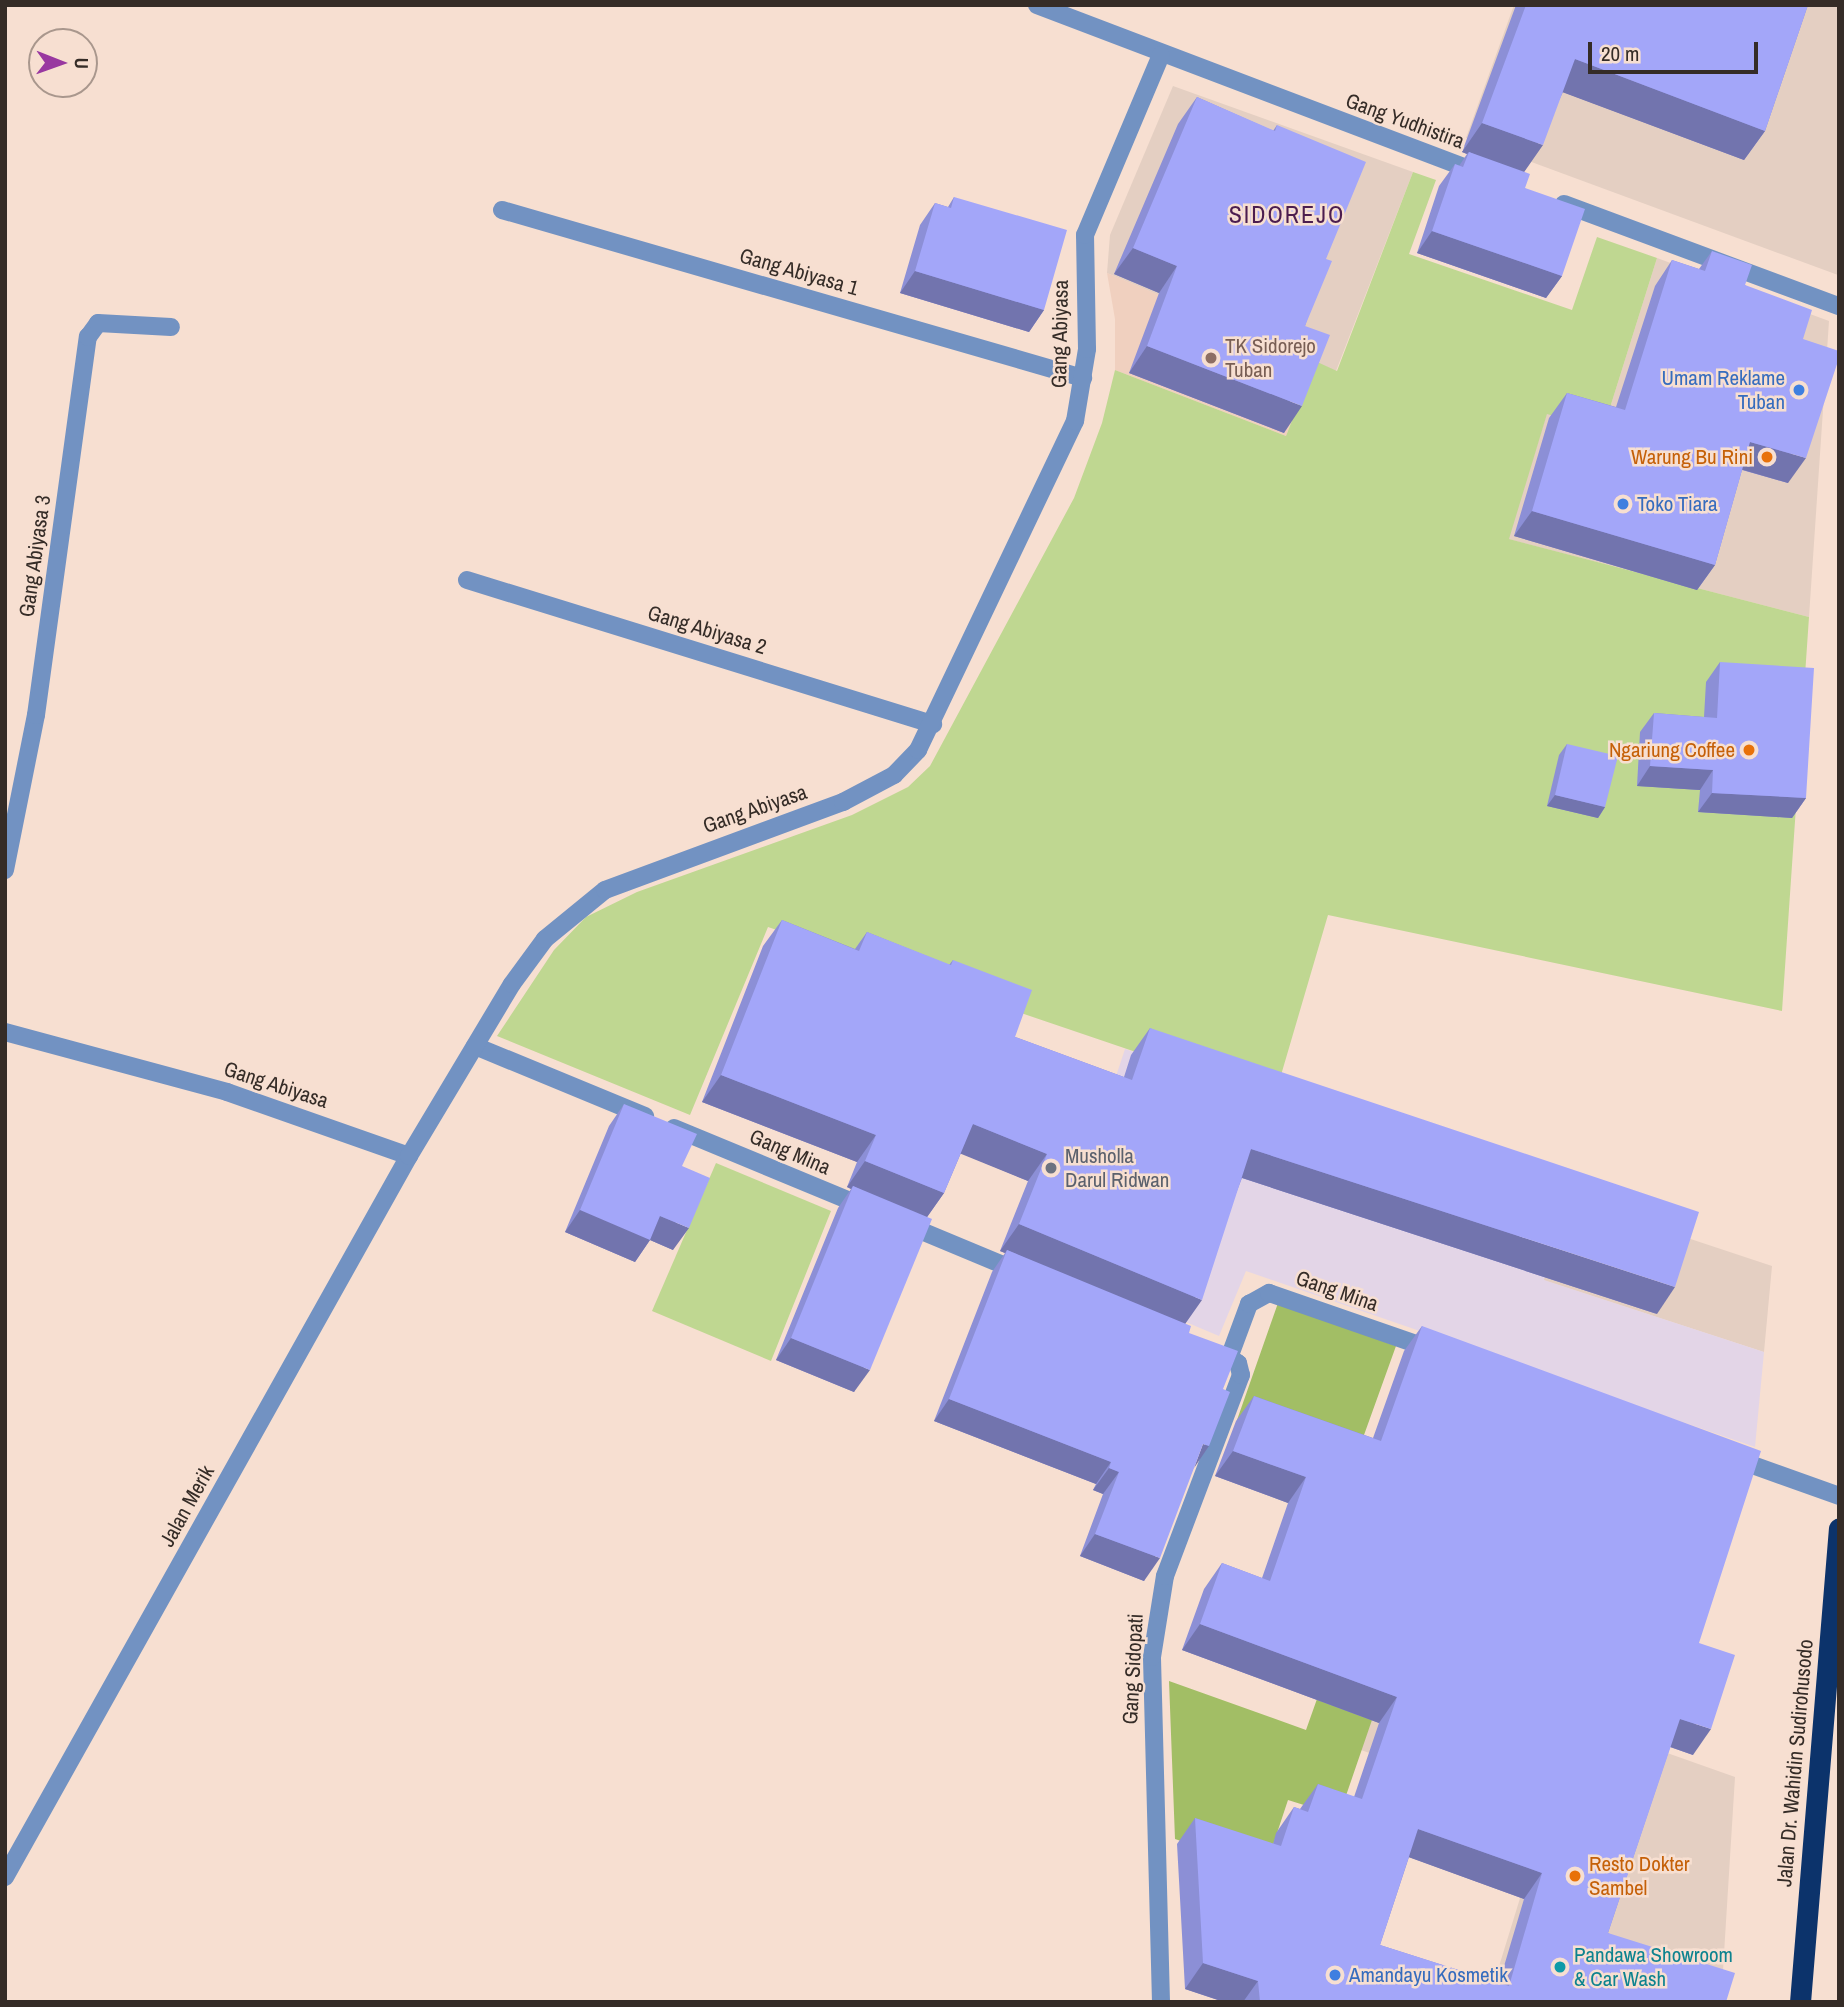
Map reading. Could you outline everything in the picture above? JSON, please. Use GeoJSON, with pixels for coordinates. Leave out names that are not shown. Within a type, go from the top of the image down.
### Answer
{"type":"FeatureCollection","features":[{"type":"Feature","properties":{"kind":"highway","name":"Jalan Dr. Wahidin Sudirohusodo"},"geometry":{"type":"LineString","coordinates":[[1800,2002],[1839,1529]]}},
{"type":"Feature","properties":{"kind":"street","name":"Gang Yudhistira"},"geometry":{"type":"LineString","coordinates":[[1037,5],[1161,55],[1500,180]]}},
{"type":"Feature","properties":{"kind":"street","name":"Gang Abiyasa"},"geometry":{"type":"LineString","coordinates":[[5,1032],[227,1092],[409,1156],[475,1046],[545,939],[583,904],[628,879],[864,792],[908,763],[933,724],[1067,443],[1083,378],[1085,235],[1161,55]]}},
{"type":"Feature","properties":{"kind":"street"},"geometry":{"type":"LineString","coordinates":[[1552,200],[1839,306]]}},
{"type":"Feature","properties":{"kind":"street","name":"Gang Abiyasa 1"},"geometry":{"type":"LineString","coordinates":[[502,210],[1083,378]]}},
{"type":"Feature","properties":{"kind":"street","name":"Gang Abiyasa 3"},"geometry":{"type":"LineString","coordinates":[[5,870],[36,715],[88,337],[98,323],[171,327]]}},
{"type":"Feature","properties":{"kind":"street","name":"Gang Abiyasa 2"},"geometry":{"type":"LineString","coordinates":[[467,580],[933,724]]}},
{"type":"Feature","properties":{"kind":"street","name":"Gang Mina"},"geometry":{"type":"LineString","coordinates":[[475,1046],[1039,1279]]}},
{"type":"Feature","properties":{"kind":"street","name":"Jalan Merik"},"geometry":{"type":"LineString","coordinates":[[5,1878],[409,1156]]}},
{"type":"Feature","properties":{"kind":"street","name":"Gang Mina"},"geometry":{"type":"LineString","coordinates":[[1229,1359],[1249,1304],[1269,1293],[1446,1354]]}},
{"type":"Feature","properties":{"kind":"street"},"geometry":{"type":"LineString","coordinates":[[1204,1348],[1229,1359]]}},
{"type":"Feature","properties":{"kind":"street","name":"Gang Sidopati"},"geometry":{"type":"LineString","coordinates":[[1161,2002],[1151,1714],[1153,1646],[1165,1576],[1241,1375],[1238,1363],[1229,1359]]}},
{"type":"Feature","properties":{"kind":"street"},"geometry":{"type":"LineString","coordinates":[[1721,1453],[1839,1496]]}},
{"type":"Feature","properties":{"kind":"shaded area"},"geometry":{"type":"Polygon","coordinates":[[[1514,5],[1839,5],[1838,275],[1466,138],[1514,5]]]}},
{"type":"Feature","properties":{"kind":"shaded area"},"geometry":{"type":"Polygon","coordinates":[[[1173,86],[1413,172],[1336,371],[1107,273],[1110,235],[1173,86]]]}},
{"type":"Feature","properties":{"kind":"shaded area"},"geometry":{"type":"Polygon","coordinates":[[[1657,258],[1829,321],[1809,617],[1508,539],[1547,413],[1603,430],[1657,258]]]}},
{"type":"Feature","properties":{"kind":"shaded area","name":"TK Sidorejo Tuban"},"geometry":{"type":"Polygon","coordinates":[[[1107,273],[1315,361],[1286,436],[1115,370],[1115,319],[1107,273]]]}},
{"type":"Feature","properties":{"kind":"shaded area"},"geometry":{"type":"Polygon","coordinates":[[[1125,1049],[1570,1199],[1544,1280],[1764,1352],[1755,1447],[1246,1271],[1219,1336],[1053,1266],[1125,1049]]]}},
{"type":"Feature","properties":{"kind":"shaded area"},"geometry":{"type":"Polygon","coordinates":[[[1570,1199],[1772,1266],[1764,1352],[1543,1280],[1570,1199]]]}},
{"type":"Feature","properties":{"kind":"shaded area"},"geometry":{"type":"Polygon","coordinates":[[[1394,1656],[1735,1777],[1721,2002],[1488,2002],[1545,1817],[1361,1750],[1394,1656]]]}},
{"type":"Feature","properties":{"kind":"green space"},"geometry":{"type":"Polygon","coordinates":[[[1413,172],[1436,180],[1409,254],[1572,310],[1597,237],[1657,258],[1603,430],[1547,414],[1509,539],[1809,617],[1782,1011],[1328,915],[1274,1099],[768,927],[690,1115],[497,1036],[554,950],[586,917],[637,892],[852,815],[908,787],[930,766],[1074,498],[1102,423],[1115,370],[1286,436],[1315,361],[1337,371],[1413,172]]]}},
{"type":"Feature","properties":{"kind":"green space"},"geometry":{"type":"Polygon","coordinates":[[[716,1163],[831,1211],[771,1361],[652,1311],[716,1163]]]}},
{"type":"Feature","properties":{"kind":"green space"},"geometry":{"type":"Polygon","coordinates":[[[1278,1303],[1396,1346],[1355,1460],[1450,1493],[1339,1816],[1288,1800],[1265,1869],[1175,1839],[1169,1681],[1306,1730],[1373,1541],[1237,1420],[1278,1303]]]}},
{"type":"Feature","properties":{"kind":"building"},"geometry":{"type":"Polygon","coordinates":[[[1526,5],[1808,5],[1765,131],[1575,59],[1543,145],[1482,123],[1526,5]]]}},
{"type":"Feature","properties":{"kind":"building"},"geometry":{"type":"Polygon","coordinates":[[[1197,97],[1275,131],[1277,125],[1366,162],[1326,259],[1332,261],[1305,326],[1330,335],[1302,406],[1147,346],[1177,266],[1133,248],[1197,97]]]}},
{"type":"Feature","properties":{"kind":"building"},"geometry":{"type":"Polygon","coordinates":[[[1469,152],[1530,174],[1525,188],[1585,209],[1562,276],[1432,231],[1455,164],[1463,167],[1469,152]]]}},
{"type":"Feature","properties":{"kind":"building"},"geometry":{"type":"Polygon","coordinates":[[[954,197],[1067,230],[1044,310],[915,271],[935,203],[951,208],[954,197]]]}},
{"type":"Feature","properties":{"kind":"building"},"geometry":{"type":"Polygon","coordinates":[[[1712,251],[1752,265],[1745,285],[1812,310],[1803,339],[1839,351],[1806,458],[1750,442],[1715,565],[1532,511],[1567,393],[1625,410],[1672,260],[1705,271],[1712,251]]]}},
{"type":"Feature","properties":{"kind":"building","name":"Ngariung Coffee"},"geometry":{"type":"Polygon","coordinates":[[[1720,662],[1814,668],[1806,798],[1712,793],[1713,770],[1650,766],[1654,713],[1717,718],[1720,662]]]}},
{"type":"Feature","properties":{"kind":"building"},"geometry":{"type":"Polygon","coordinates":[[[1567,744],[1618,756],[1605,807],[1555,795],[1567,744]]]}},
{"type":"Feature","properties":{"kind":"building"},"geometry":{"type":"Polygon","coordinates":[[[782,920],[859,951],[867,932],[951,965],[953,960],[1032,990],[1015,1037],[1132,1080],[1150,1028],[1699,1212],[1675,1287],[1251,1149],[1202,1300],[1019,1224],[1047,1154],[973,1124],[944,1193],[865,1161],[876,1135],[721,1075],[782,920]]]}},
{"type":"Feature","properties":{"kind":"building"},"geometry":{"type":"Polygon","coordinates":[[[624,1104],[697,1134],[682,1166],[710,1178],[689,1228],[660,1216],[650,1240],[580,1210],[624,1104]]]}},
{"type":"Feature","properties":{"kind":"building"},"geometry":{"type":"Polygon","coordinates":[[[853,1186],[932,1219],[870,1370],[791,1338],[853,1186]]]}},
{"type":"Feature","properties":{"kind":"building"},"geometry":{"type":"Polygon","coordinates":[[[1007,1250],[1191,1326],[1189,1333],[1238,1351],[1223,1389],[1230,1392],[1209,1446],[1203,1444],[1160,1558],[1095,1534],[1119,1472],[1109,1468],[1111,1462],[949,1399],[1007,1250]]]}},
{"type":"Feature","properties":{"kind":"building"},"geometry":{"type":"Polygon","coordinates":[[[1422,1326],[1761,1451],[1699,1643],[1735,1655],[1711,1729],[1680,1719],[1608,1933],[1735,1973],[1726,2002],[1260,2002],[1258,1981],[1203,1963],[1195,1818],[1281,1846],[1294,1807],[1308,1812],[1318,1784],[1362,1799],[1397,1697],[1200,1624],[1222,1563],[1270,1581],[1306,1477],[1233,1451],[1254,1396],[1381,1441],[1422,1326]],[[1418,1829],[1380,1945],[1509,1986],[1542,1873],[1418,1829]]]}},
{"type":"Feature","properties":{"kind":"place","name":"TK Sidorejo Tuban"},"geometry":{"type":"Point","coordinates":[1211,358]}},
{"type":"Feature","properties":{"kind":"place","name":"Umam Reklame Tuban"},"geometry":{"type":"Point","coordinates":[1799,390]}},
{"type":"Feature","properties":{"kind":"place","name":"Warung Bu Rini"},"geometry":{"type":"Point","coordinates":[1767,457]}},
{"type":"Feature","properties":{"kind":"place","name":"Toko Tiara"},"geometry":{"type":"Point","coordinates":[1623,504]}},
{"type":"Feature","properties":{"kind":"place","name":"Ngariung Coffee"},"geometry":{"type":"Point","coordinates":[1749,750]}},
{"type":"Feature","properties":{"kind":"place","name":"Musholla Darul Ridwan"},"geometry":{"type":"Point","coordinates":[1051,1168]}},
{"type":"Feature","properties":{"kind":"place","name":"Resto Dokter Sambel"},"geometry":{"type":"Point","coordinates":[1575,1876]}},
{"type":"Feature","properties":{"kind":"place","name":"Pandawa Showroom & Car Wash"},"geometry":{"type":"Point","coordinates":[1560,1967]}},
{"type":"Feature","properties":{"kind":"place","name":"Amandayu Kosmetik"},"geometry":{"type":"Point","coordinates":[1335,1975]}},
{"type":"Feature","properties":{"kind":"district","name":"SIDOREJO"},"geometry":{"type":"Point","coordinates":[1287,215]}}]}
